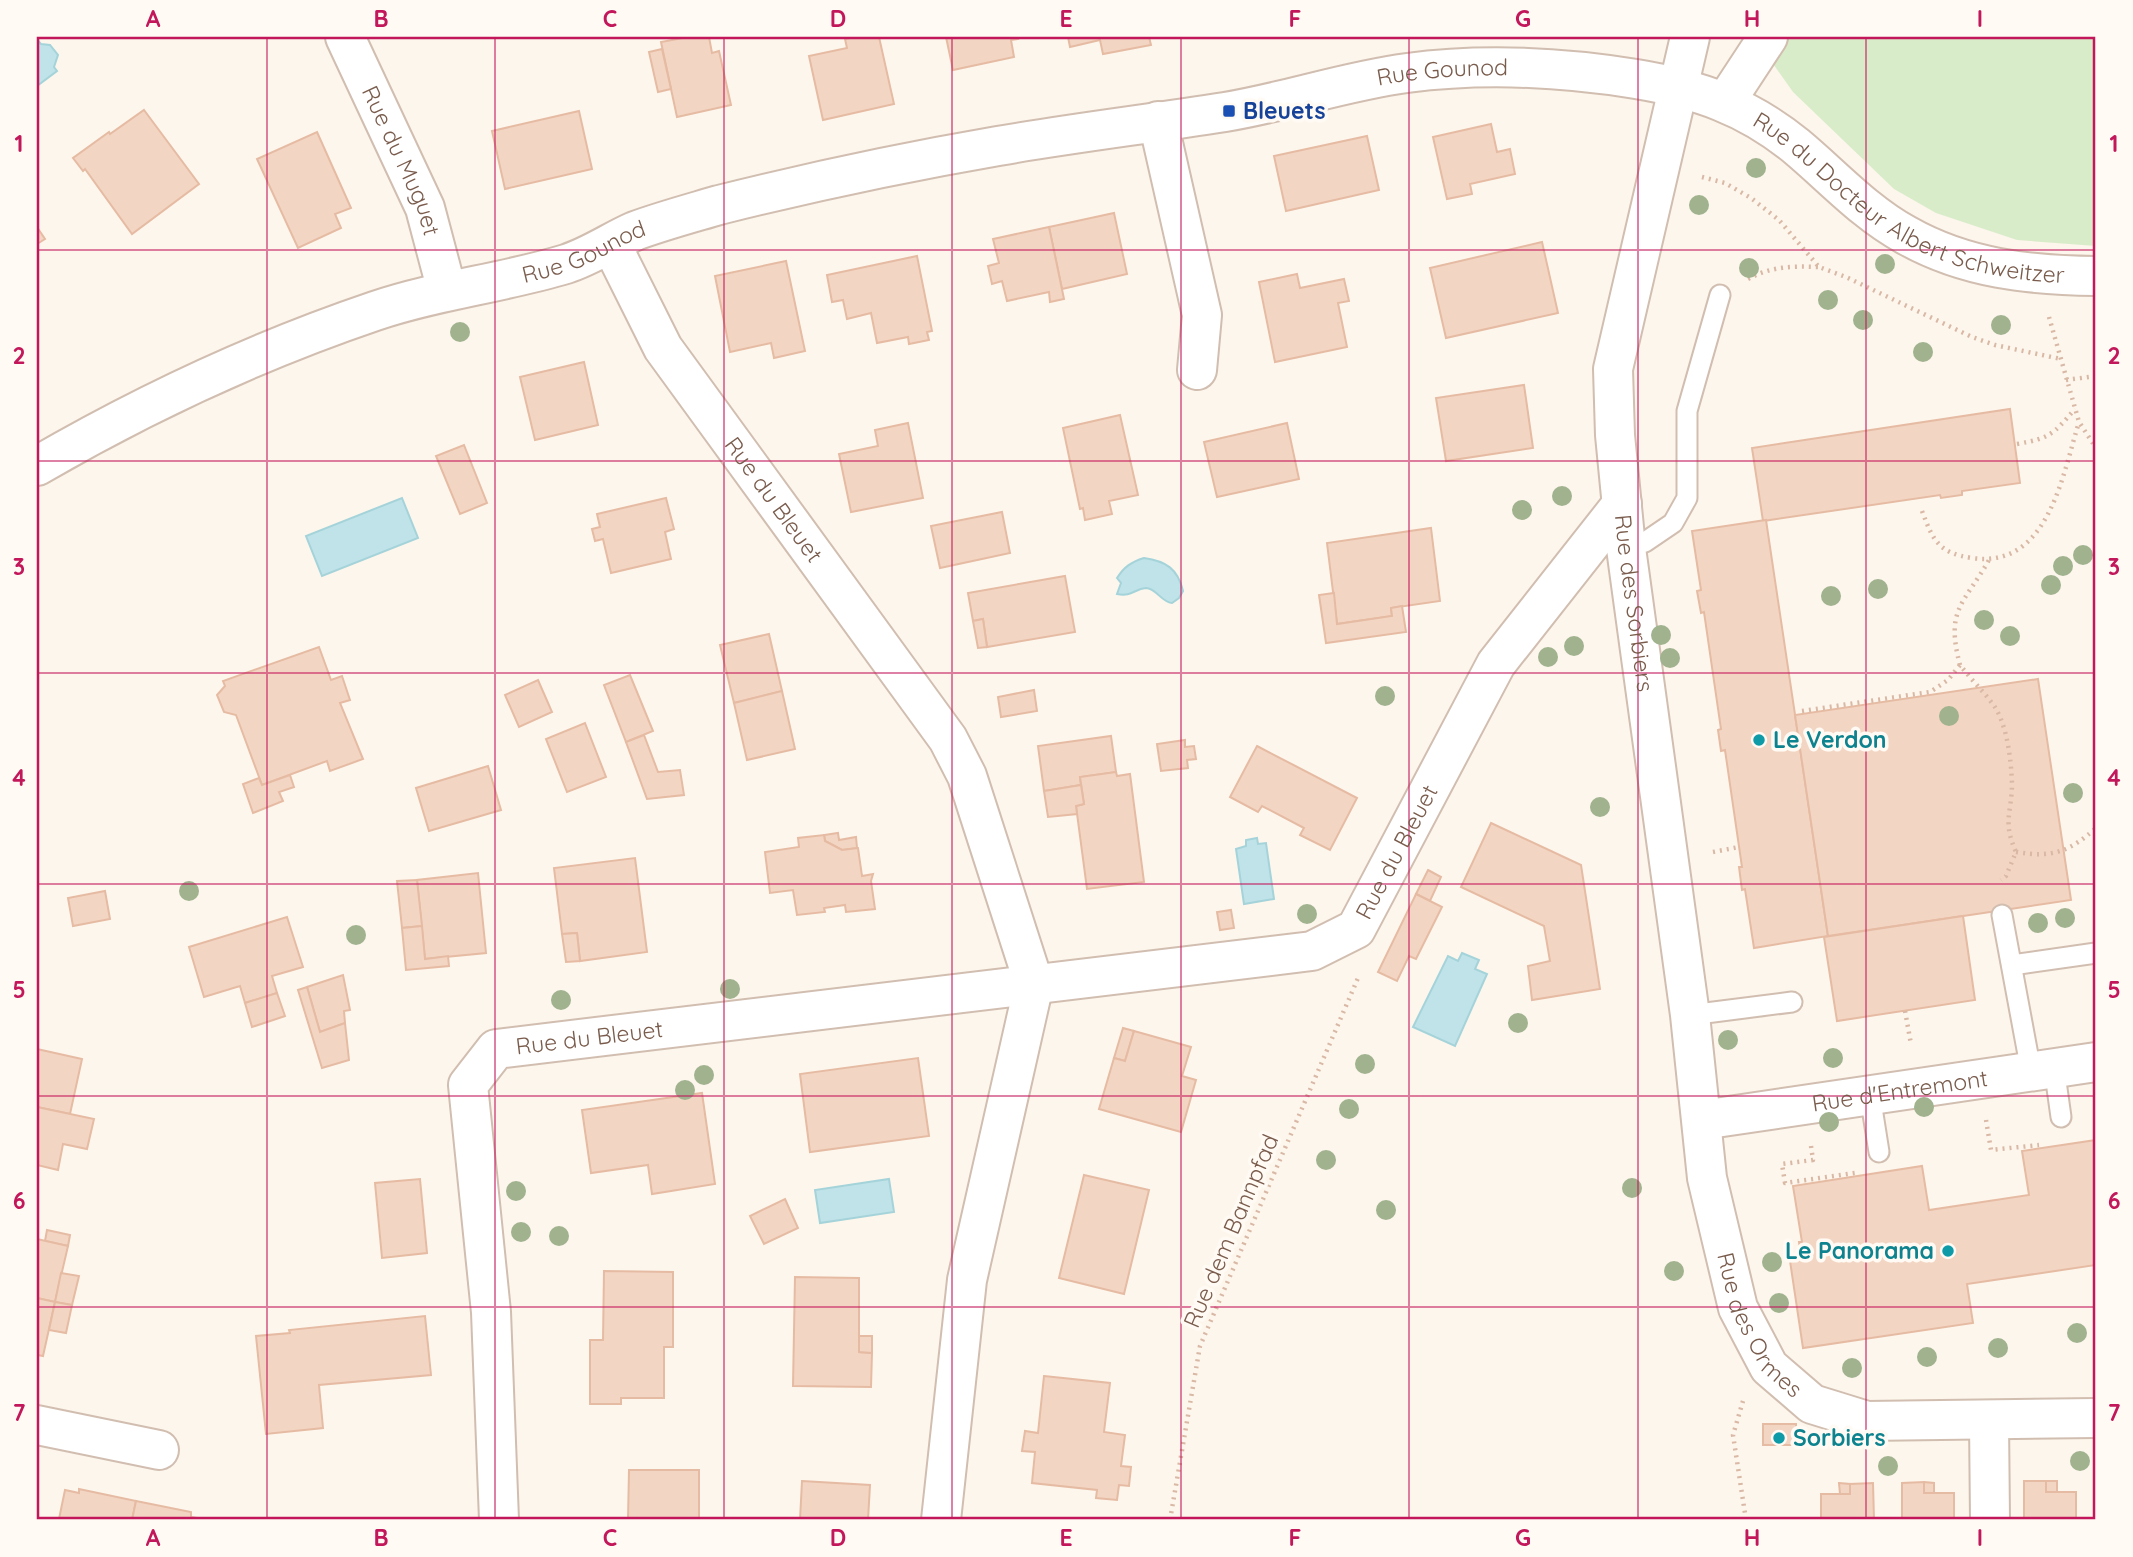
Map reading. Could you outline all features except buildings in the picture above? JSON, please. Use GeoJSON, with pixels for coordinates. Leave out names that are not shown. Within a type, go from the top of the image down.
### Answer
{"type":"FeatureCollection","features":[{"type":"Feature","properties":{"kind":"street","name":"Rue du Muguet"},"geometry":{"type":"LineString","coordinates":[[345,37],[425,208],[447,291]]}},
{"type":"Feature","properties":{"kind":"street","name":"Rue des Sorbiers"},"geometry":{"type":"LineString","coordinates":[[1690,37],[1613,369],[1615,435],[1626,548],[1702,1121]]}},
{"type":"Feature","properties":{"kind":"street"},"geometry":{"type":"LineString","coordinates":[[1726,101],[1768,37]]}},
{"type":"Feature","properties":{"kind":"street","name":"Rue Gounod"},"geometry":{"type":"LineString","coordinates":[[37,466],[113,423],[237,364],[377,311],[447,291],[568,263],[633,232],[715,206],[819,182],[994,147],[1229,111],[1402,73],[1443,69],[1490,67],[1577,72],[1639,80],[1726,101]]}},
{"type":"Feature","properties":{"kind":"street","name":"Rue du Docteur Albert Schweitzer"},"geometry":{"type":"LineString","coordinates":[[1726,101],[1768,125],[1870,212],[1907,236],[1970,263],[1996,269],[2039,275],[2096,276]]}},
{"type":"Feature","properties":{"kind":"street"},"geometry":{"type":"LineString","coordinates":[[1158,121],[1202,315],[1197,370]]}},
{"type":"Feature","properties":{"kind":"street","name":"Rue du Bleuet"},"geometry":{"type":"LineString","coordinates":[[611,244],[663,348],[948,739],[967,776],[1034,984]]}},
{"type":"Feature","properties":{"kind":"street","name":"Rue du Bleuet"},"geometry":{"type":"LineString","coordinates":[[499,1520],[491,1312],[468,1085],[496,1049],[1312,951],[1356,929],[1496,664],[1622,504]]}},
{"type":"Feature","properties":{"kind":"street"},"geometry":{"type":"LineString","coordinates":[[941,1520],[967,1280],[1034,984]]}},
{"type":"Feature","properties":{"kind":"street","name":"Rue d'Entremont"},"geometry":{"type":"LineString","coordinates":[[1702,1121],[2096,1062]]}},
{"type":"Feature","properties":{"kind":"street","name":"Rue des Ormes"},"geometry":{"type":"LineString","coordinates":[[1702,1121],[1707,1178],[1738,1308],[1769,1367],[1812,1404],[1867,1421],[2096,1418]]}},
{"type":"Feature","properties":{"kind":"street"},"geometry":{"type":"LineString","coordinates":[[1989,1421],[1990,1520]]}},
{"type":"Feature","properties":{"kind":"street"},"geometry":{"type":"LineString","coordinates":[[37,1425],[159,1450]]}},
{"type":"Feature","properties":{"kind":"lane"},"geometry":{"type":"LineString","coordinates":[[1626,548],[1645,542],[1673,523],[1687,498],[1687,411],[1720,295]]}},
{"type":"Feature","properties":{"kind":"lane"},"geometry":{"type":"LineString","coordinates":[[2002,915],[2012,965],[2043,1070],[2061,1118]]}},
{"type":"Feature","properties":{"kind":"lane"},"geometry":{"type":"LineString","coordinates":[[2012,965],[2096,953]]}},
{"type":"Feature","properties":{"kind":"lane"},"geometry":{"type":"LineString","coordinates":[[1690,1015],[1792,1002]]}},
{"type":"Feature","properties":{"kind":"lane"},"geometry":{"type":"LineString","coordinates":[[1870,1095],[1879,1152]]}},
{"type":"Feature","properties":{"kind":"path"},"geometry":{"type":"LineString","coordinates":[[1662,162],[1684,173],[1725,183],[1751,198],[1779,220],[1819,267]]}},
{"type":"Feature","properties":{"kind":"path"},"geometry":{"type":"LineString","coordinates":[[1720,295],[1763,270],[1788,266],[1819,267],[1846,277],[1972,337],[1995,345],[2061,359]]}},
{"type":"Feature","properties":{"kind":"path"},"geometry":{"type":"LineString","coordinates":[[2039,275],[2079,422],[2096,448]]}},
{"type":"Feature","properties":{"kind":"path"},"geometry":{"type":"LineString","coordinates":[[2066,380],[2096,376]]}},
{"type":"Feature","properties":{"kind":"path"},"geometry":{"type":"LineString","coordinates":[[2017,444],[2042,440],[2053,434],[2075,409]]}},
{"type":"Feature","properties":{"kind":"path"},"geometry":{"type":"LineString","coordinates":[[1922,511],[1933,540],[1958,556],[1989,560],[2022,549],[2040,531],[2059,490],[2079,422]]}},
{"type":"Feature","properties":{"kind":"path"},"geometry":{"type":"LineString","coordinates":[[1989,560],[1956,613],[1955,646],[1960,665],[1994,705],[2004,729],[2012,782],[2007,828],[2016,852],[2006,876],[1997,883]]}},
{"type":"Feature","properties":{"kind":"path"},"geometry":{"type":"LineString","coordinates":[[1802,711],[1930,692],[1948,680],[1960,665]]}},
{"type":"Feature","properties":{"kind":"path"},"geometry":{"type":"LineString","coordinates":[[2016,852],[2048,854],[2064,851],[2096,828]]}},
{"type":"Feature","properties":{"kind":"path","name":"Rue dem Bannpfad"},"geometry":{"type":"LineString","coordinates":[[1170,1520],[1200,1346],[1363,968]]}},
{"type":"Feature","properties":{"kind":"path"},"geometry":{"type":"LineString","coordinates":[[1905,1011],[1911,1046]]}},
{"type":"Feature","properties":{"kind":"path"},"geometry":{"type":"LineString","coordinates":[[1985,1109],[1991,1150],[2051,1143]]}},
{"type":"Feature","properties":{"kind":"path"},"geometry":{"type":"LineString","coordinates":[[1809,1135],[1813,1160],[1782,1164],[1784,1183],[1865,1172]]}},
{"type":"Feature","properties":{"kind":"path"},"geometry":{"type":"LineString","coordinates":[[1746,1520],[1733,1435],[1751,1377],[1769,1367]]}},
{"type":"Feature","properties":{"kind":"green space"},"geometry":{"type":"Polygon","coordinates":[[[1754,37],[2096,37],[2096,246],[2017,240],[1936,213],[1894,189],[1793,92],[1754,37]]]}},
{"type":"Feature","properties":{"kind":"water"},"geometry":{"type":"Polygon","coordinates":[[[37,39],[41,44],[50,45],[58,55],[54,67],[57,71],[37,86],[37,39]]]}},
{"type":"Feature","properties":{"kind":"water"},"geometry":{"type":"Polygon","coordinates":[[[402,498],[418,538],[322,576],[306,536],[402,498]]]}},
{"type":"Feature","properties":{"kind":"water"},"geometry":{"type":"Polygon","coordinates":[[[1144,558],[1170,567],[1181,583],[1183,591],[1179,598],[1172,603],[1168,602],[1146,588],[1117,594],[1121,583],[1117,578],[1120,574],[1128,565],[1144,558]]]}},
{"type":"Feature","properties":{"kind":"water"},"geometry":{"type":"Polygon","coordinates":[[[1257,838],[1258,844],[1266,843],[1274,899],[1244,904],[1236,849],[1246,846],[1246,840],[1257,838]]]}},
{"type":"Feature","properties":{"kind":"water"},"geometry":{"type":"Polygon","coordinates":[[[1462,953],[1479,960],[1475,969],[1487,974],[1455,1046],[1413,1027],[1448,956],[1458,961],[1462,953]]]}},
{"type":"Feature","properties":{"kind":"water"},"geometry":{"type":"Polygon","coordinates":[[[889,1179],[894,1212],[820,1223],[815,1190],[889,1179]]]}},
{"type":"Feature","properties":{"kind":"place","name":"Bleuets"},"geometry":{"type":"Point","coordinates":[1229,111]}},
{"type":"Feature","properties":{"kind":"place","name":"Le Verdon"},"geometry":{"type":"Point","coordinates":[1759,740]}},
{"type":"Feature","properties":{"kind":"place","name":"Le Panorama"},"geometry":{"type":"Point","coordinates":[1948,1251]}},
{"type":"Feature","properties":{"kind":"place","name":"Sorbiers"},"geometry":{"type":"Point","coordinates":[1779,1438]}}]}
